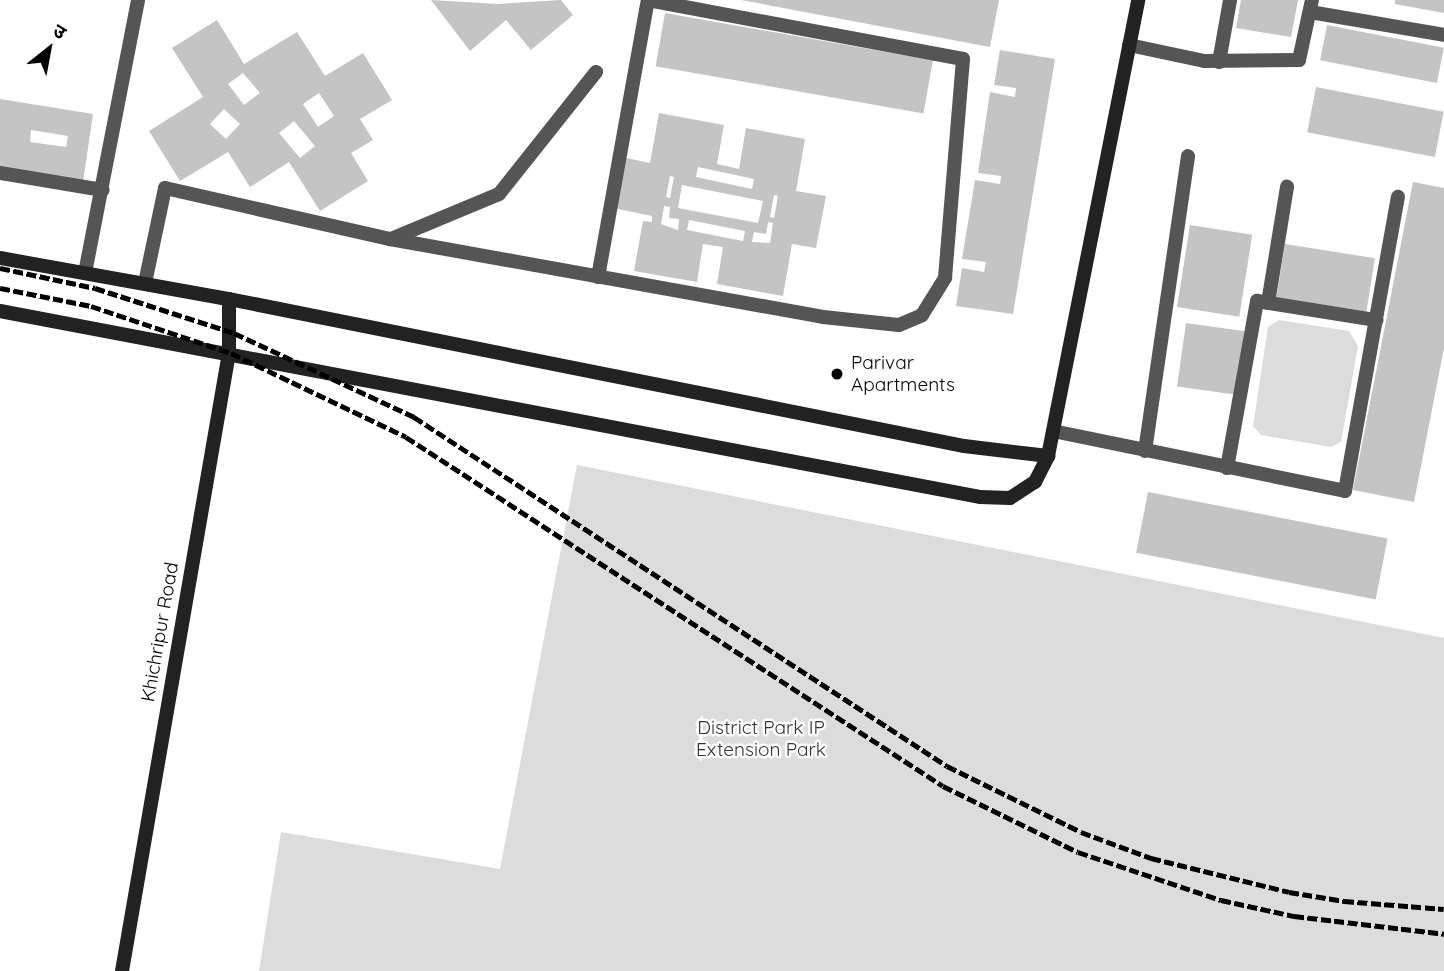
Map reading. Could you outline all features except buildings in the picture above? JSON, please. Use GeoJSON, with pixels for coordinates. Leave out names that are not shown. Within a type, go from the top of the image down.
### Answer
{"type":"FeatureCollection","features":[{"type":"Feature","properties":{"kind":"street"},"geometry":{"type":"LineString","coordinates":[[85,273],[138,0]]}},
{"type":"Feature","properties":{"kind":"street"},"geometry":{"type":"LineString","coordinates":[[145,283],[165,188],[390,239],[598,277],[823,317],[899,325],[922,315],[945,278],[963,59],[649,0],[598,277]]}},
{"type":"Feature","properties":{"kind":"street"},"geometry":{"type":"LineString","coordinates":[[0,311],[980,497],[1010,498],[1026,492],[1048,456],[1138,0]]}},
{"type":"Feature","properties":{"kind":"street"},"geometry":{"type":"LineString","coordinates":[[1219,62],[1230,0]]}},
{"type":"Feature","properties":{"kind":"street"},"geometry":{"type":"LineString","coordinates":[[1129,45],[1219,62],[1299,60],[1311,6],[1444,35]]}},
{"type":"Feature","properties":{"kind":"street"},"geometry":{"type":"LineString","coordinates":[[390,239],[499,194],[596,72]]}},
{"type":"Feature","properties":{"kind":"street"},"geometry":{"type":"LineString","coordinates":[[1145,451],[1188,156]]}},
{"type":"Feature","properties":{"kind":"street"},"geometry":{"type":"LineString","coordinates":[[0,173],[103,190]]}},
{"type":"Feature","properties":{"kind":"street"},"geometry":{"type":"LineString","coordinates":[[1268,303],[1287,187]]}},
{"type":"Feature","properties":{"kind":"street"},"geometry":{"type":"LineString","coordinates":[[1052,431],[1345,491],[1398,197]]}},
{"type":"Feature","properties":{"kind":"street"},"geometry":{"type":"LineString","coordinates":[[0,258],[229,299],[964,446],[1048,456]]}},
{"type":"Feature","properties":{"kind":"street","name":"Khichripur Road"},"geometry":{"type":"LineString","coordinates":[[122,971],[229,353],[229,299]]}},
{"type":"Feature","properties":{"kind":"street"},"geometry":{"type":"LineString","coordinates":[[1227,468],[1258,301],[1376,320]]}},
{"type":"Feature","properties":{"kind":"green space"},"geometry":{"type":"Polygon","coordinates":[[[1279,320],[1349,331],[1358,346],[1341,442],[1331,447],[1261,435],[1253,426],[1268,327],[1279,320]]]}},
{"type":"Feature","properties":{"kind":"green space","name":"District Park IP Extension Park"},"geometry":{"type":"Polygon","coordinates":[[[577,465],[1444,638],[1444,971],[259,971],[281,832],[500,869],[577,465]]]}},
{"type":"Feature","properties":{"kind":"railway"},"geometry":{"type":"LineString","coordinates":[[0,268],[95,288],[234,333],[414,417],[947,766],[1081,832],[1151,858],[1289,892],[1344,901],[1444,909]]}},
{"type":"Feature","properties":{"kind":"railway"},"geometry":{"type":"LineString","coordinates":[[0,288],[91,306],[231,353],[406,437],[943,786],[1078,852],[1221,900],[1294,916],[1444,934]]}},
{"type":"Feature","properties":{"kind":"place","name":"Parivar Apartments"},"geometry":{"type":"Point","coordinates":[837,374]}}]}
